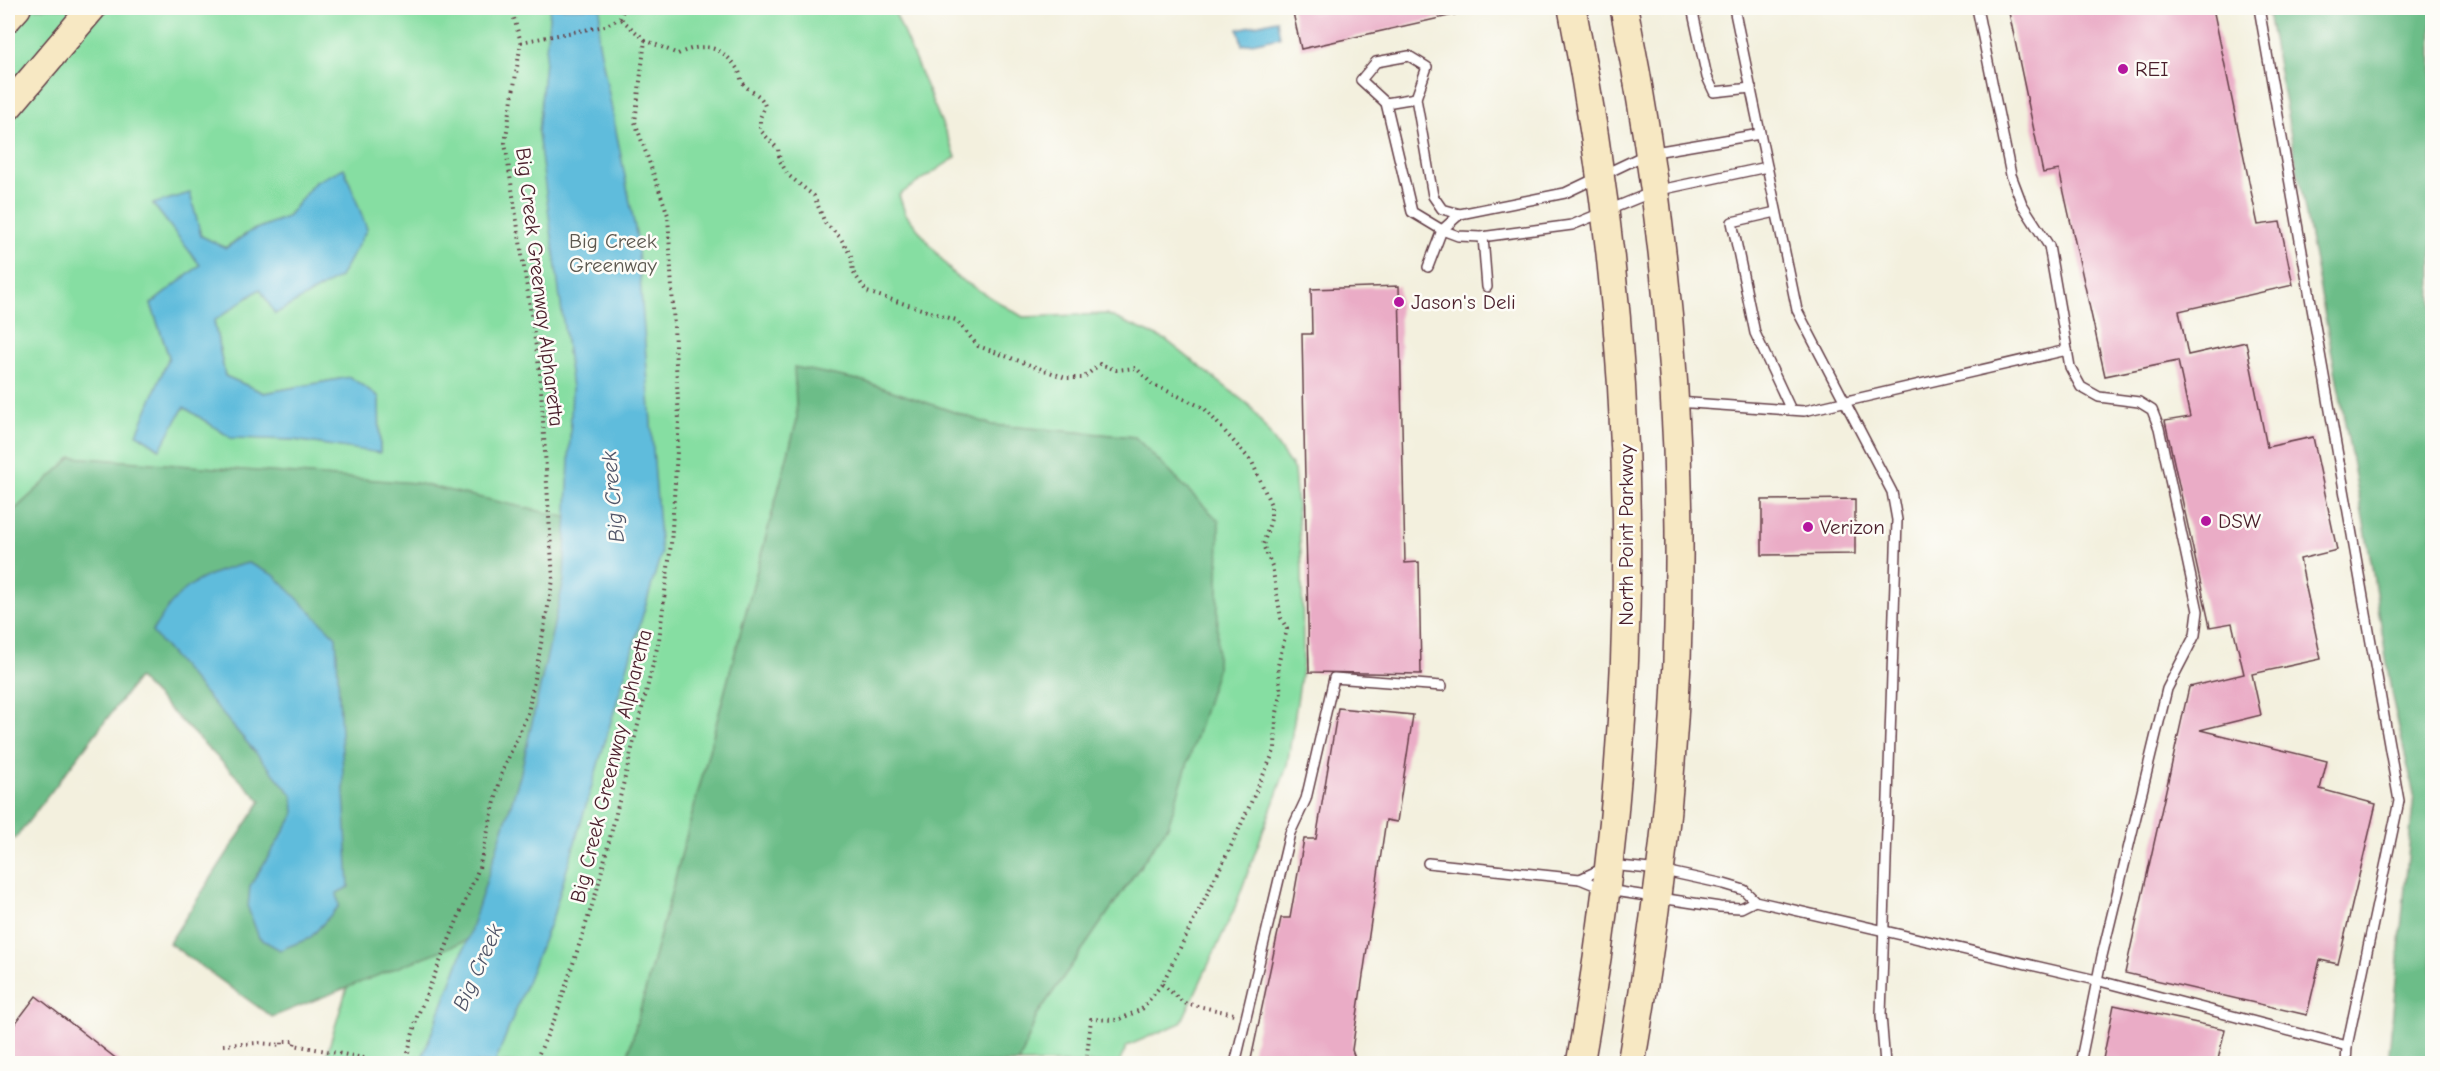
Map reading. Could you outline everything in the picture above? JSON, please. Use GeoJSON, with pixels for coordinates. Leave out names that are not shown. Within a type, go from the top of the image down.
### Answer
{"type":"FeatureCollection","features":[{"type":"Feature","properties":{"kind":"street"},"geometry":{"type":"LineString","coordinates":[[8,18],[17,8]]}},
{"type":"Feature","properties":{"kind":"street"},"geometry":{"type":"LineString","coordinates":[[8,107],[92,8]]}},
{"type":"Feature","properties":{"kind":"street","name":"North Point Parkway"},"geometry":{"type":"LineString","coordinates":[[1572,8],[1602,176],[1606,211],[1624,405],[1628,567],[1623,713],[1609,878],[1580,1064]]}},
{"type":"Feature","properties":{"kind":"street"},"geometry":{"type":"LineString","coordinates":[[1624,8],[1654,191],[1674,402],[1678,567],[1668,799],[1657,898],[1631,1064]]}},
{"type":"Feature","properties":{"kind":"lane"},"geometry":{"type":"LineString","coordinates":[[1692,8],[1707,77],[1714,92],[1751,88]]}},
{"type":"Feature","properties":{"kind":"lane"},"geometry":{"type":"LineString","coordinates":[[1734,8],[1797,310],[1892,492],[1897,520],[1881,1015],[1885,1064]]}},
{"type":"Feature","properties":{"kind":"lane"},"geometry":{"type":"LineString","coordinates":[[1977,8],[2011,175],[2022,204],[2049,246],[2070,367],[2081,387],[2099,397],[2139,402],[2152,410],[2159,428],[2198,611],[2195,635],[2167,689],[2096,980],[2080,1064]]}},
{"type":"Feature","properties":{"kind":"lane"},"geometry":{"type":"LineString","coordinates":[[2259,8],[2399,801],[2347,1046],[2346,1064]]}},
{"type":"Feature","properties":{"kind":"lane"},"geometry":{"type":"LineString","coordinates":[[1760,134],[1649,153],[1565,193],[1460,214],[1442,209],[1433,196],[1416,98],[1426,67],[1409,56],[1376,62],[1361,80],[1386,104],[1412,212],[1442,230],[1458,236],[1483,237],[1572,225],[1654,191],[1767,167]]}},
{"type":"Feature","properties":{"kind":"lane"},"geometry":{"type":"LineString","coordinates":[[1386,104],[1416,98]]}},
{"type":"Feature","properties":{"kind":"lane"},"geometry":{"type":"LineString","coordinates":[[1776,212],[1732,222],[1755,333],[1791,410]]}},
{"type":"Feature","properties":{"kind":"lane"},"geometry":{"type":"LineString","coordinates":[[1428,267],[1442,230],[1460,214]]}},
{"type":"Feature","properties":{"kind":"lane"},"geometry":{"type":"LineString","coordinates":[[1483,237],[1487,287]]}},
{"type":"Feature","properties":{"kind":"lane"},"geometry":{"type":"LineString","coordinates":[[1674,402],[1804,411],[2067,350]]}},
{"type":"Feature","properties":{"kind":"lane"},"geometry":{"type":"LineString","coordinates":[[1235,1064],[1290,833],[1306,799],[1334,678],[1442,687]]}},
{"type":"Feature","properties":{"kind":"lane"},"geometry":{"type":"LineString","coordinates":[[1428,863],[1580,879],[1609,878],[1660,870],[1724,884],[1744,891],[1755,901],[1885,929],[2096,980],[2347,1046]]}},
{"type":"Feature","properties":{"kind":"lane"},"geometry":{"type":"LineString","coordinates":[[1580,879],[1609,878],[1657,898],[1742,908],[1755,901]]}},
{"type":"Feature","properties":{"kind":"path","name":"Big Creek Greenway Alpharetta"},"geometry":{"type":"LineString","coordinates":[[405,1064],[417,1017],[479,868],[502,772],[528,713],[554,580],[540,373],[505,143],[521,42],[520,31],[512,8]]}},
{"type":"Feature","properties":{"kind":"path"},"geometry":{"type":"LineString","coordinates":[[521,42],[605,26],[620,18],[624,8]]}},
{"type":"Feature","properties":{"kind":"path"},"geometry":{"type":"LineString","coordinates":[[620,18],[635,28],[645,40],[678,54],[694,46],[705,45],[730,60],[740,72],[742,83],[762,97],[765,106],[760,118],[760,129],[778,149],[780,161],[788,175],[814,196],[825,223],[840,237],[851,256],[853,272],[867,292],[956,320],[978,346],[1066,378],[1083,378],[1100,364],[1116,370],[1136,368],[1152,384],[1204,408],[1252,462],[1271,505],[1271,519],[1263,545],[1272,566],[1281,618],[1287,629],[1278,665],[1281,695],[1276,717],[1275,749],[1235,838],[1162,984],[1142,1009],[1118,1020],[1091,1019],[1086,1064]]}},
{"type":"Feature","properties":{"kind":"path","name":"Big Creek Greenway Alpharetta"},"geometry":{"type":"LineString","coordinates":[[534,1064],[556,1016],[597,890],[659,640],[671,544],[679,420],[668,215],[635,122],[645,40]]}},
{"type":"Feature","properties":{"kind":"path"},"geometry":{"type":"LineString","coordinates":[[1162,984],[1184,1003],[1246,1017]]}},
{"type":"Feature","properties":{"kind":"path"},"geometry":{"type":"LineString","coordinates":[[223,1045],[259,1043],[282,1046],[282,1041],[295,1041],[294,1045],[396,1064]]}},
{"type":"Feature","properties":{"kind":"green space","name":"Big Creek Greenway"},"geometry":{"type":"Polygon","coordinates":[[[8,8],[893,8],[956,157],[899,195],[905,213],[955,276],[1023,317],[1106,314],[1166,340],[1251,407],[1294,470],[1302,566],[1303,663],[1287,766],[1234,910],[1181,1023],[1127,1046],[1119,1063],[1019,1063],[1037,1015],[1168,826],[1135,437],[992,425],[863,381],[795,368],[797,420],[626,1063],[324,1063],[370,912],[72,457],[8,516],[8,8]],[[315,182],[287,217],[251,231],[225,248],[201,236],[153,204],[201,265],[151,304],[169,357],[138,434],[159,449],[184,407],[231,437],[294,440],[380,452],[379,397],[350,377],[264,393],[225,376],[214,321],[260,289],[315,182]]]}},
{"type":"Feature","properties":{"kind":"green space"},"geometry":{"type":"Polygon","coordinates":[[[2267,8],[2432,8],[2432,1063],[2388,1063],[2414,794],[2392,697],[2371,561],[2267,8]]]}},
{"type":"Feature","properties":{"kind":"green space"},"geometry":{"type":"Polygon","coordinates":[[[794,367],[863,381],[992,425],[1135,437],[1219,521],[1217,670],[1168,826],[1037,1015],[1019,1063],[626,1063],[797,420],[794,367]]]}},
{"type":"Feature","properties":{"kind":"green space"},"geometry":{"type":"Polygon","coordinates":[[[72,457],[416,483],[587,522],[501,927],[272,1017],[169,943],[261,801],[138,678],[15,839],[8,833],[8,516],[72,457]]]}},
{"type":"Feature","properties":{"kind":"water","name":"Big Creek"},"geometry":{"type":"Polygon","coordinates":[[[550,8],[601,8],[598,38],[637,238],[661,554],[553,916],[495,1063],[420,1063],[469,935],[520,776],[564,580],[572,388],[538,133],[550,8]]]}},
{"type":"Feature","properties":{"kind":"water"},"geometry":{"type":"Polygon","coordinates":[[[1277,20],[1280,37],[1242,45],[1238,29],[1277,20]]]}},
{"type":"Feature","properties":{"kind":"water"},"geometry":{"type":"Polygon","coordinates":[[[344,168],[367,229],[340,277],[275,314],[260,289],[214,321],[225,376],[264,393],[350,377],[379,397],[380,453],[294,440],[231,438],[184,407],[160,449],[137,434],[169,357],[151,304],[200,265],[153,204],[190,193],[201,236],[226,248],[251,231],[287,217],[315,182],[344,168]]]}},
{"type":"Feature","properties":{"kind":"water"},"geometry":{"type":"Polygon","coordinates":[[[248,563],[274,575],[336,637],[349,887],[337,893],[339,906],[310,938],[280,950],[259,938],[248,908],[250,886],[294,815],[293,796],[152,632],[171,604],[191,586],[215,573],[248,563]]]}},
{"type":"Feature","properties":{"kind":"building"},"geometry":{"type":"Polygon","coordinates":[[[1292,8],[1457,8],[1458,14],[1301,49],[1292,8]]]}},
{"type":"Feature","properties":{"kind":"building"},"geometry":{"type":"Polygon","coordinates":[[[2008,8],[2213,8],[2258,225],[2280,222],[2293,285],[2179,311],[2188,355],[2246,342],[2267,447],[2313,437],[2337,550],[2300,559],[2321,659],[2252,674],[2261,715],[2200,730],[2327,761],[2320,789],[2376,804],[2338,964],[2320,960],[2307,1015],[2125,973],[2189,687],[2244,674],[2232,623],[2210,627],[2165,421],[2190,417],[2178,361],[2105,376],[2059,170],[2043,173],[2008,8]]]}},
{"type":"Feature","properties":{"kind":"building"},"geometry":{"type":"Polygon","coordinates":[[[1399,286],[1405,563],[1419,562],[1421,674],[1309,672],[1302,334],[1312,334],[1311,289],[1399,286]]]}},
{"type":"Feature","properties":{"kind":"building","name":"Verizon"},"geometry":{"type":"Polygon","coordinates":[[[1855,499],[1855,554],[1762,555],[1762,500],[1855,499]]]}},
{"type":"Feature","properties":{"kind":"building"},"geometry":{"type":"Polygon","coordinates":[[[1338,708],[1413,715],[1397,822],[1386,820],[1352,1050],[1357,1064],[1250,1064],[1281,918],[1290,918],[1304,839],[1316,839],[1338,708]]]}},
{"type":"Feature","properties":{"kind":"building"},"geometry":{"type":"Polygon","coordinates":[[[36,996],[123,1064],[8,1064],[8,1033],[36,996]]]}},
{"type":"Feature","properties":{"kind":"building"},"geometry":{"type":"Polygon","coordinates":[[[2114,1005],[2225,1029],[2217,1064],[2102,1064],[2114,1005]]]}},
{"type":"Feature","properties":{"kind":"place","name":"REI"},"geometry":{"type":"Point","coordinates":[2123,69]}},
{"type":"Feature","properties":{"kind":"place","name":"Jason's Deli"},"geometry":{"type":"Point","coordinates":[1399,302]}},
{"type":"Feature","properties":{"kind":"place","name":"DSW"},"geometry":{"type":"Point","coordinates":[2206,521]}},
{"type":"Feature","properties":{"kind":"place","name":"Verizon"},"geometry":{"type":"Point","coordinates":[1808,527]}}]}
